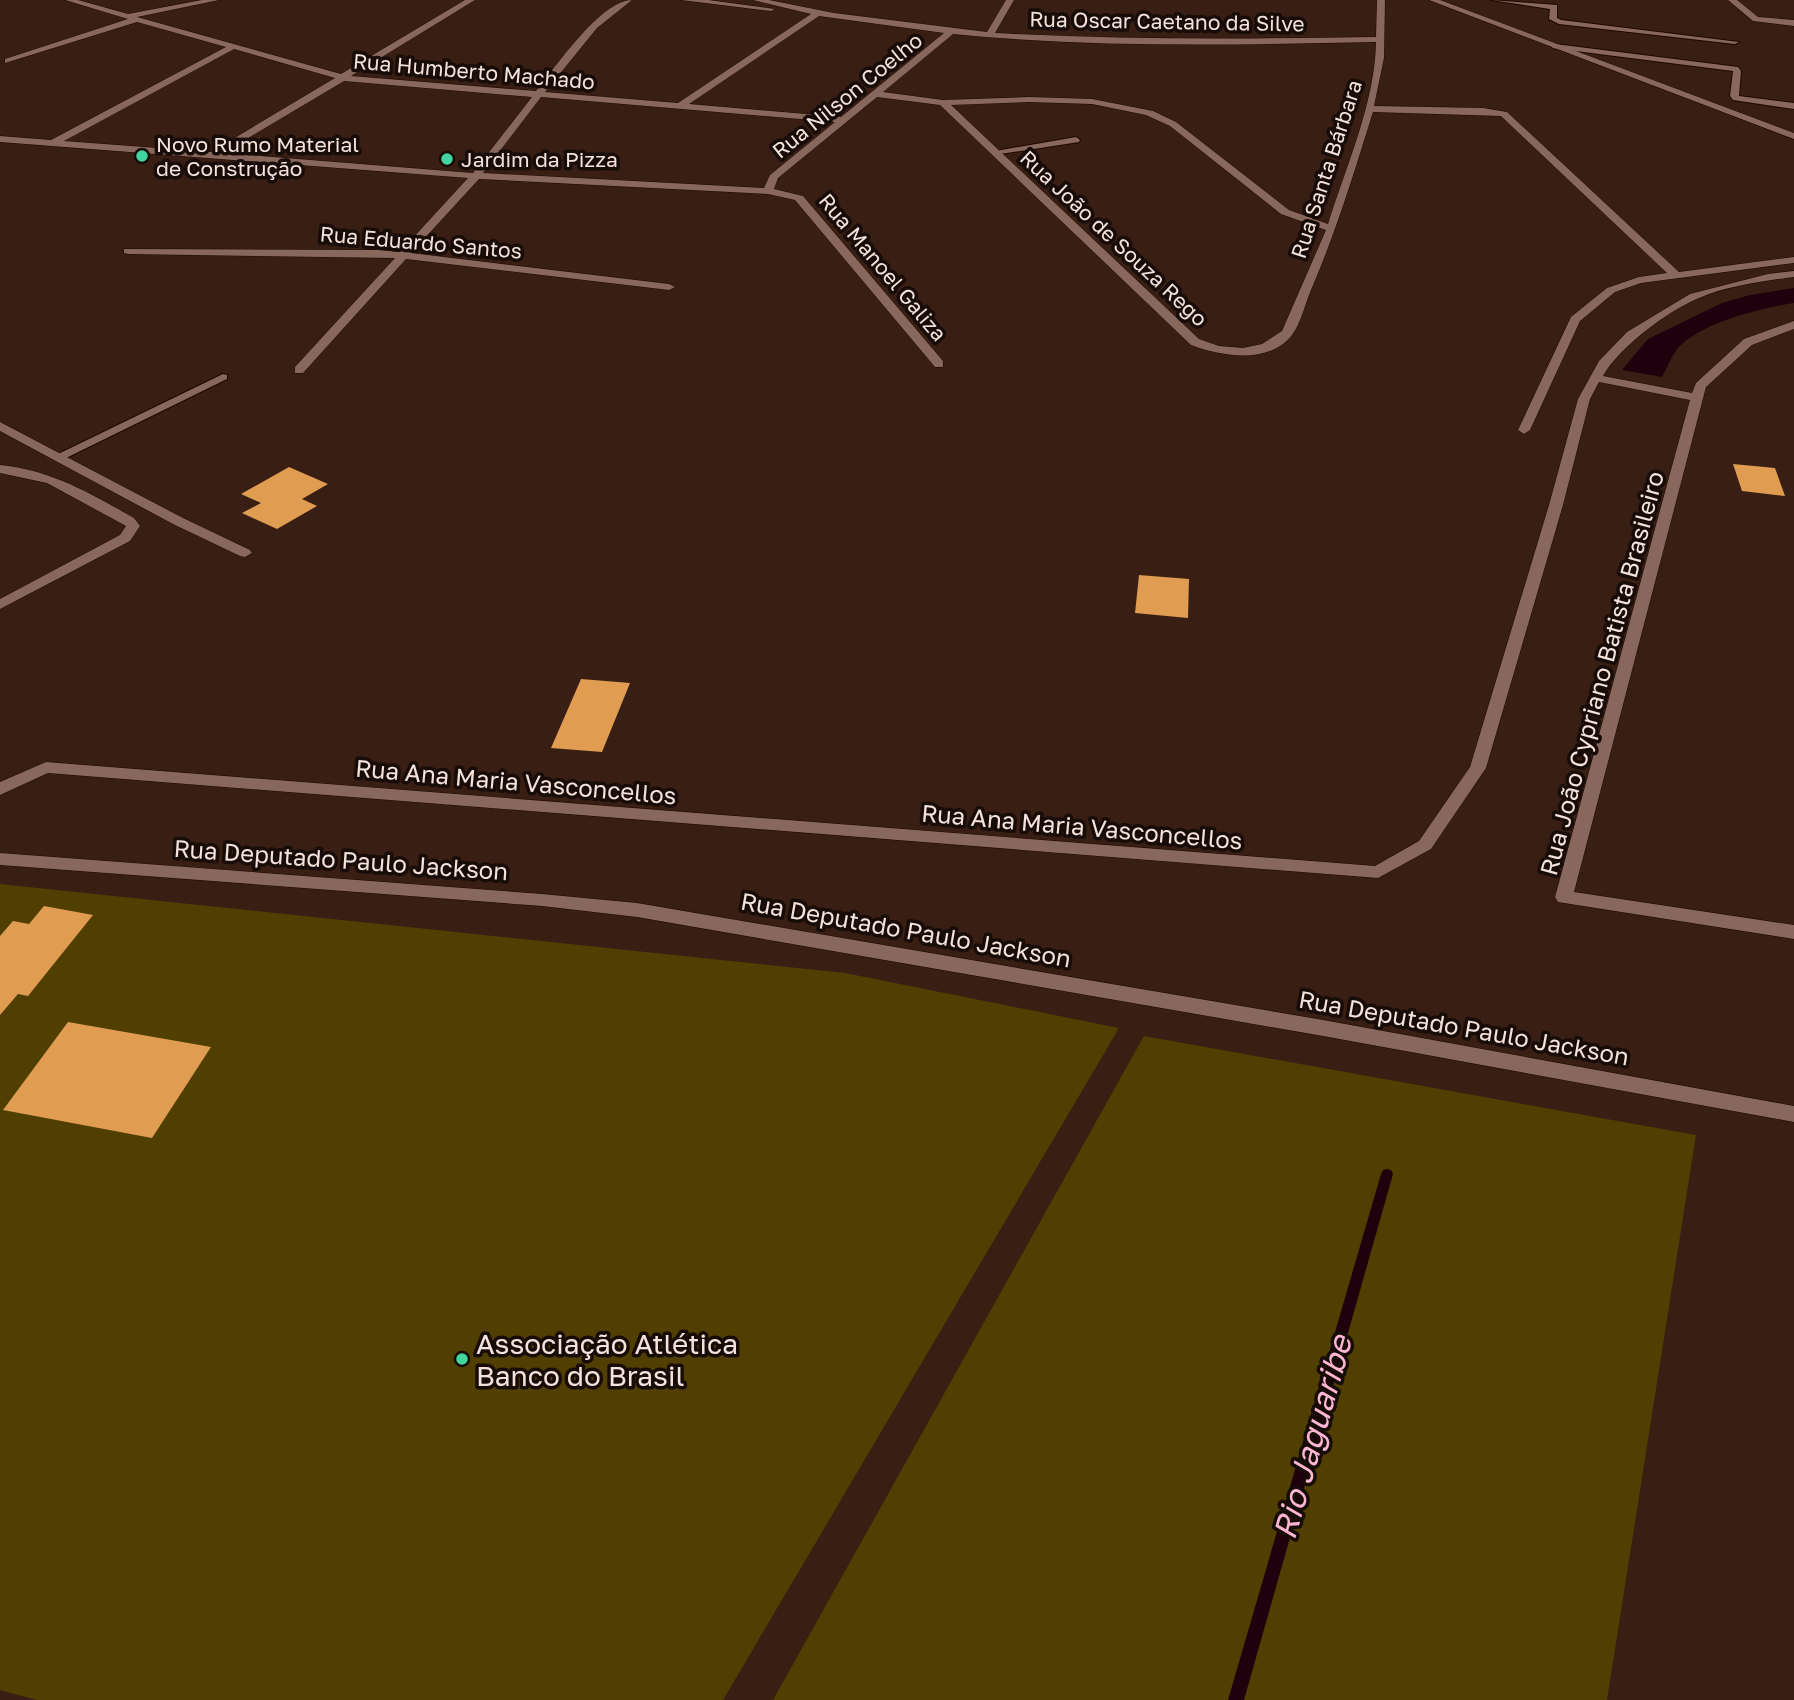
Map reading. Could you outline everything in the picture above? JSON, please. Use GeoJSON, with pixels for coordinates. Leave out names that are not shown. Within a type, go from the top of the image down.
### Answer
{"type":"FeatureCollection","features":[{"type":"Feature","properties":{"kind":"street","name":"Rua Humberto Machado"},"geometry":{"type":"LineString","coordinates":[[69,0],[344,78],[843,120]]}},
{"type":"Feature","properties":{"kind":"street"},"geometry":{"type":"LineString","coordinates":[[127,16],[215,0]]}},
{"type":"Feature","properties":{"kind":"street"},"geometry":{"type":"LineString","coordinates":[[212,156],[471,0]]}},
{"type":"Feature","properties":{"kind":"street"},"geometry":{"type":"LineString","coordinates":[[299,370],[476,176],[541,95],[579,42],[594,26],[628,0]]}},
{"type":"Feature","properties":{"kind":"street"},"geometry":{"type":"LineString","coordinates":[[685,0],[816,14]]}},
{"type":"Feature","properties":{"kind":"street"},"geometry":{"type":"LineString","coordinates":[[757,0],[816,14]]}},
{"type":"Feature","properties":{"kind":"street"},"geometry":{"type":"LineString","coordinates":[[990,34],[1010,0]]}},
{"type":"Feature","properties":{"kind":"street","name":"Rua Santa Bárbara"},"geometry":{"type":"LineString","coordinates":[[1278,342],[1287,333],[1332,229],[1369,109],[1380,58],[1381,0]]}},
{"type":"Feature","properties":{"kind":"street"},"geometry":{"type":"LineString","coordinates":[[1433,0],[1794,136]]}},
{"type":"Feature","properties":{"kind":"street"},"geometry":{"type":"LineString","coordinates":[[1732,0],[1756,19],[1794,23]]}},
{"type":"Feature","properties":{"kind":"street"},"geometry":{"type":"LineString","coordinates":[[679,107],[816,14]]}},
{"type":"Feature","properties":{"kind":"street","name":"Rua Oscar Caetano da Silve"},"geometry":{"type":"LineString","coordinates":[[816,14],[990,34],[1202,42],[1381,39]]}},
{"type":"Feature","properties":{"kind":"street"},"geometry":{"type":"LineString","coordinates":[[8,61],[138,19]]}},
{"type":"Feature","properties":{"kind":"street","name":"Rua Nilson Coelho"},"geometry":{"type":"LineString","coordinates":[[768,191],[774,177],[953,30]]}},
{"type":"Feature","properties":{"kind":"street"},"geometry":{"type":"LineString","coordinates":[[55,142],[234,46]]}},
{"type":"Feature","properties":{"kind":"street"},"geometry":{"type":"LineString","coordinates":[[877,94],[943,103],[1033,99],[1116,106],[1156,114],[1285,212],[1332,229]]}},
{"type":"Feature","properties":{"kind":"street","name":"Rua João de Souza Rego"},"geometry":{"type":"LineString","coordinates":[[943,103],[1195,342],[1226,352],[1262,348],[1278,342]]}},
{"type":"Feature","properties":{"kind":"street"},"geometry":{"type":"LineString","coordinates":[[1369,109],[1483,111],[1504,114],[1676,275]]}},
{"type":"Feature","properties":{"kind":"street","name":"Rua Manoel Galiza"},"geometry":{"type":"LineString","coordinates":[[0,139],[476,176],[768,191],[799,198],[939,364]]}},
{"type":"Feature","properties":{"kind":"street","name":"Rua Eduardo Santos"},"geometry":{"type":"LineString","coordinates":[[128,251],[404,256],[669,287]]}},
{"type":"Feature","properties":{"kind":"street"},"geometry":{"type":"LineString","coordinates":[[1524,430],[1575,319],[1611,290],[1640,280],[1794,260]]}},
{"type":"Feature","properties":{"kind":"street"},"geometry":{"type":"LineString","coordinates":[[1750,265],[1768,277]]}},
{"type":"Feature","properties":{"kind":"street","name":"Rua Ana Maria Vasconcellos"},"geometry":{"type":"LineString","coordinates":[[0,789],[46,767],[1378,872],[1425,845],[1478,768],[1556,505],[1584,399],[1598,378],[1603,363],[1631,335],[1694,296],[1768,277],[1794,274]]}},
{"type":"Feature","properties":{"kind":"street","name":"Rua João Cypriano Batista Brasileiro"},"geometry":{"type":"LineString","coordinates":[[1794,325],[1748,342],[1700,386],[1693,398],[1564,897],[1794,932]]}},
{"type":"Feature","properties":{"kind":"street"},"geometry":{"type":"LineString","coordinates":[[1598,378],[1693,398]]}},
{"type":"Feature","properties":{"kind":"street"},"geometry":{"type":"LineString","coordinates":[[0,426],[178,521],[245,552]]}},
{"type":"Feature","properties":{"kind":"street"},"geometry":{"type":"LineString","coordinates":[[0,469],[31,471],[50,477],[129,521],[133,526],[125,538],[0,606]]}},
{"type":"Feature","properties":{"kind":"street","name":"Rua Deputado Paulo Jackson"},"geometry":{"type":"LineString","coordinates":[[0,859],[542,900],[637,910],[1323,1028],[1794,1114]]}},
{"type":"Feature","properties":{"kind":"lane"},"geometry":{"type":"LineString","coordinates":[[1495,0],[1554,7],[1553,19],[1559,22],[1735,42]]}},
{"type":"Feature","properties":{"kind":"lane"},"geometry":{"type":"LineString","coordinates":[[1668,59],[1673,35]]}},
{"type":"Feature","properties":{"kind":"lane"},"geometry":{"type":"LineString","coordinates":[[1555,46],[1735,69],[1736,98],[1794,106]]}},
{"type":"Feature","properties":{"kind":"lane"},"geometry":{"type":"LineString","coordinates":[[994,152],[1076,140]]}},
{"type":"Feature","properties":{"kind":"lane"},"geometry":{"type":"LineString","coordinates":[[60,456],[223,377]]}},
{"type":"Feature","properties":{"kind":"shaded area"},"geometry":{"type":"Polygon","coordinates":[[[1794,288],[1794,303],[1733,318],[1689,339],[1678,348],[1662,377],[1622,370],[1648,339],[1722,303],[1750,295],[1794,288]]]}},
{"type":"Feature","properties":{"kind":"shaded area","name":"Associação Atlética Banco do Brasil"},"geometry":{"type":"Polygon","coordinates":[[[0,884],[845,973],[1119,1028],[723,1700],[37,1700],[0,1690],[0,884]]]}},
{"type":"Feature","properties":{"kind":"shaded area"},"geometry":{"type":"Polygon","coordinates":[[[1144,1036],[1696,1135],[1607,1700],[773,1700],[1144,1036]]]}},
{"type":"Feature","properties":{"kind":"building"},"geometry":{"type":"Polygon","coordinates":[[[1733,464],[1775,468],[1785,496],[1742,491],[1733,464]]]}},
{"type":"Feature","properties":{"kind":"building"},"geometry":{"type":"Polygon","coordinates":[[[289,467],[328,484],[302,499],[317,506],[277,529],[242,513],[261,503],[241,494],[289,467]]]}},
{"type":"Feature","properties":{"kind":"building"},"geometry":{"type":"Polygon","coordinates":[[[1139,575],[1189,579],[1188,618],[1135,613],[1139,575]]]}},
{"type":"Feature","properties":{"kind":"building"},"geometry":{"type":"Polygon","coordinates":[[[581,679],[630,683],[602,752],[551,748],[581,679]]]}},
{"type":"Feature","properties":{"kind":"building"},"geometry":{"type":"Polygon","coordinates":[[[44,906],[93,915],[28,996],[18,994],[0,1015],[0,936],[13,921],[29,924],[44,906]]]}},
{"type":"Feature","properties":{"kind":"building"},"geometry":{"type":"Polygon","coordinates":[[[68,1022],[211,1047],[152,1138],[3,1110],[68,1022]]]}},
{"type":"Feature","properties":{"kind":"waterway","name":"Rio Jaguaribe"},"geometry":{"type":"LineString","coordinates":[[1236,1700],[1387,1174]]}},
{"type":"Feature","properties":{"kind":"place","name":"Novo Rumo Material de Construção"},"geometry":{"type":"Point","coordinates":[142,156]}},
{"type":"Feature","properties":{"kind":"place","name":"Jardim da Pizza"},"geometry":{"type":"Point","coordinates":[447,159]}},
{"type":"Feature","properties":{"kind":"place","name":"Associação Atlética Banco do Brasil"},"geometry":{"type":"Point","coordinates":[462,1359]}}]}
